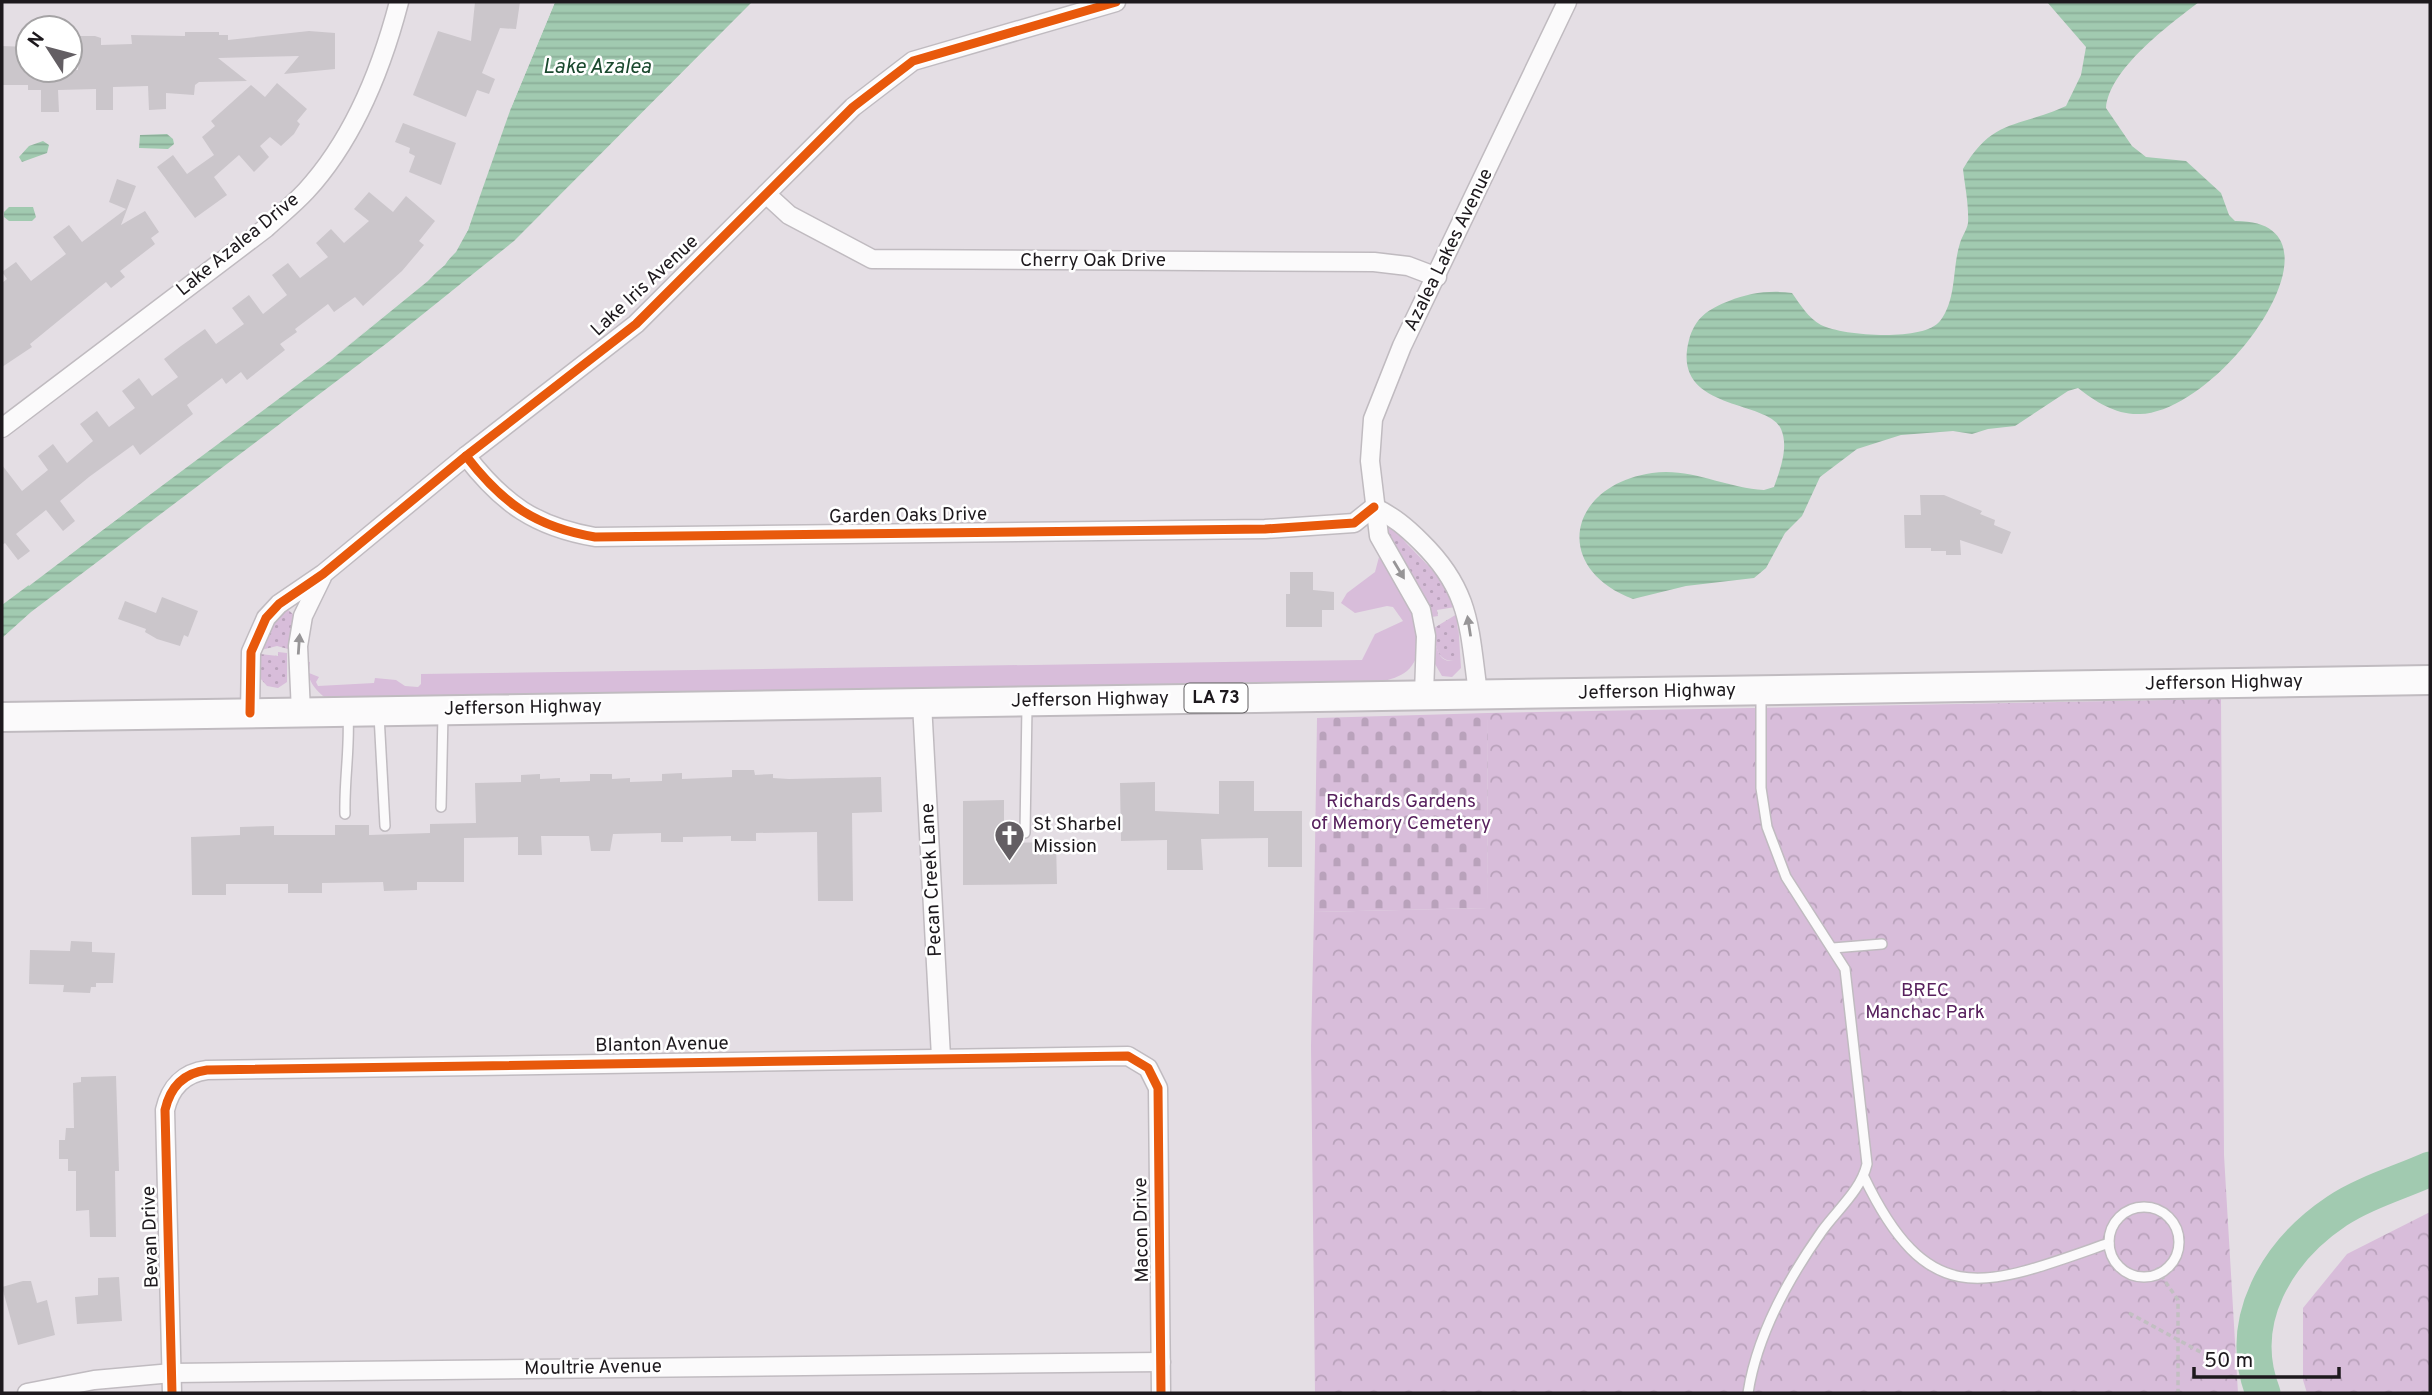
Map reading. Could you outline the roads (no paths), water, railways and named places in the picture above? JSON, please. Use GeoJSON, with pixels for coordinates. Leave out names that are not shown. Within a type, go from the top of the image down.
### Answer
{"type":"FeatureCollection","features":[{"type":"Feature","properties":{"kind":"main road","name":"Jefferson Highway"},"geometry":{"type":"LineString","coordinates":[[2,717],[2427,677]]}},
{"type":"Feature","properties":{"kind":"street","name":"Lake Azalea Drive"},"geometry":{"type":"LineString","coordinates":[[2,428],[266,228],[306,191],[338,147],[367,93],[389,41],[399,2]]}},
{"type":"Feature","properties":{"kind":"street","name":"Lake Iris Avenue"},"geometry":{"type":"LineString","coordinates":[[250,713],[251,652],[257,634],[279,604],[323,574],[466,456],[636,324],[853,107],[913,61],[1116,2]]}},
{"type":"Feature","properties":{"kind":"street","name":"Azalea Lakes Avenue"},"geometry":{"type":"LineString","coordinates":[[1424,694],[1426,636],[1420,610],[1379,536],[1370,460],[1373,419],[1402,346],[1567,2]]}},
{"type":"Feature","properties":{"kind":"street","name":"Cherry Oak Drive"},"geometry":{"type":"LineString","coordinates":[[766,194],[789,215],[872,259],[1374,262],[1397,263],[1437,277]]}},
{"type":"Feature","properties":{"kind":"street","name":"Garden Oaks Drive"},"geometry":{"type":"LineString","coordinates":[[466,456],[509,502],[533,519],[560,531],[595,537],[1265,529],[1354,523],[1374,508]]}},
{"type":"Feature","properties":{"kind":"street"},"geometry":{"type":"LineString","coordinates":[[1374,508],[1398,519],[1451,576],[1465,607],[1478,693]]}},
{"type":"Feature","properties":{"kind":"street","name":"Lake Iris Avenue"},"geometry":{"type":"LineString","coordinates":[[301,712],[298,646],[303,616],[323,574]]}},
{"type":"Feature","properties":{"kind":"street","name":"Pecan Creek Lane"},"geometry":{"type":"LineString","coordinates":[[922,703],[941,1058]]}},
{"type":"Feature","properties":{"kind":"street","name":"Blanton Avenue"},"geometry":{"type":"LineString","coordinates":[[177,1083],[191,1073],[207,1070],[941,1058],[1128,1056],[1148,1068]]}},
{"type":"Feature","properties":{"kind":"street","name":"Macon Drive"},"geometry":{"type":"LineString","coordinates":[[1148,1068],[1158,1087],[1161,1393]]}},
{"type":"Feature","properties":{"kind":"street","name":"Bevan Drive"},"geometry":{"type":"LineString","coordinates":[[173,1393],[165,1110],[167,1098],[177,1083]]}},
{"type":"Feature","properties":{"kind":"street","name":"Moultrie Avenue"},"geometry":{"type":"LineString","coordinates":[[27,1393],[94,1380],[172,1373],[1161,1362]]}},
{"type":"Feature","properties":{"kind":"lane"},"geometry":{"type":"LineString","coordinates":[[1748,1393],[1755,1356],[1778,1305],[1813,1245],[1864,1177],[1867,1164],[1846,968],[1786,877],[1767,827],[1761,788],[1761,690]]}},
{"type":"Feature","properties":{"kind":"lane"},"geometry":{"type":"LineString","coordinates":[[1026,833],[1027,701]]}},
{"type":"Feature","properties":{"kind":"lane"},"geometry":{"type":"LineString","coordinates":[[379,709],[385,826]]}},
{"type":"Feature","properties":{"kind":"lane"},"geometry":{"type":"LineString","coordinates":[[441,807],[443,709]]}},
{"type":"Feature","properties":{"kind":"lane"},"geometry":{"type":"LineString","coordinates":[[345,814],[344,768],[350,756],[348,710]]}},
{"type":"Feature","properties":{"kind":"lane"},"geometry":{"type":"LineString","coordinates":[[1833,948],[1882,944]]}},
{"type":"Feature","properties":{"kind":"lane"},"geometry":{"type":"LineString","coordinates":[[1864,1177],[1896,1236],[1922,1261],[1951,1276],[1979,1280],[2011,1275],[2109,1243]]}},
{"type":"Feature","properties":{"kind":"lane"},"geometry":{"type":"LineString","coordinates":[[2144,1207],[2155,1208],[2173,1221],[2180,1243],[2172,1265],[2150,1278],[2126,1273],[2117,1265],[2109,1243],[2110,1232],[2123,1214],[2144,1207]]}},
{"type":"Feature","properties":{"kind":"water","name":"Lake Azalea"},"geometry":{"type":"Polygon","coordinates":[[[555,2],[752,2],[514,241],[387,343],[31,612],[2,638],[2,605],[332,359],[445,265],[468,230],[511,108],[555,2]]]}},
{"type":"Feature","properties":{"kind":"water"},"geometry":{"type":"Polygon","coordinates":[[[2047,2],[2199,2],[2157,35],[2129,63],[2110,93],[2106,108],[2132,146],[2146,157],[2186,161],[2221,193],[2229,215],[2235,221],[2270,229],[2284,250],[2281,281],[2265,316],[2239,351],[2208,382],[2173,405],[2140,414],[2107,407],[2078,388],[2068,391],[2015,426],[1972,434],[1953,431],[1901,435],[1857,449],[1820,477],[1802,516],[1785,533],[1766,568],[1754,578],[1686,586],[1633,599],[1607,585],[1589,568],[1581,548],[1580,528],[1588,510],[1602,493],[1624,481],[1666,472],[1694,475],[1764,490],[1774,487],[1784,451],[1781,429],[1773,420],[1706,392],[1694,380],[1687,363],[1689,340],[1703,315],[1737,298],[1776,292],[1792,293],[1816,322],[1847,332],[1883,335],[1918,332],[1931,328],[1940,321],[1949,303],[1961,240],[1968,223],[1963,169],[1974,152],[1996,132],[2066,106],[2081,75],[2086,47],[2047,2]]]}},
{"type":"Feature","properties":{"kind":"water"},"geometry":{"type":"Polygon","coordinates":[[[167,134],[174,144],[168,149],[139,148],[140,135],[167,134]]]}},
{"type":"Feature","properties":{"kind":"water"},"geometry":{"type":"Polygon","coordinates":[[[43,141],[49,145],[47,153],[22,162],[19,157],[29,146],[43,141]]]}},
{"type":"Feature","properties":{"kind":"water"},"geometry":{"type":"Polygon","coordinates":[[[9,207],[33,207],[36,217],[32,221],[9,221],[4,217],[4,212],[9,207]]]}},
{"type":"Feature","properties":{"kind":"waterway"},"geometry":{"type":"LineString","coordinates":[[2263,1393],[2256,1366],[2254,1340],[2258,1314],[2280,1267],[2315,1227],[2337,1211],[2371,1193],[2430,1169]]}},
{"type":"Feature","properties":{"kind":"place","name":"St Sharbel Mission"},"geometry":{"type":"Point","coordinates":[1010,863]}},
{"type":"Feature","properties":{"kind":"park label","name":"Richards Gardens of Memory Cemetery"},"geometry":{"type":"Point","coordinates":[1401,813]}},
{"type":"Feature","properties":{"kind":"park label","name":"BREC Manchac Park"},"geometry":{"type":"Point","coordinates":[1925,1002]}}]}
